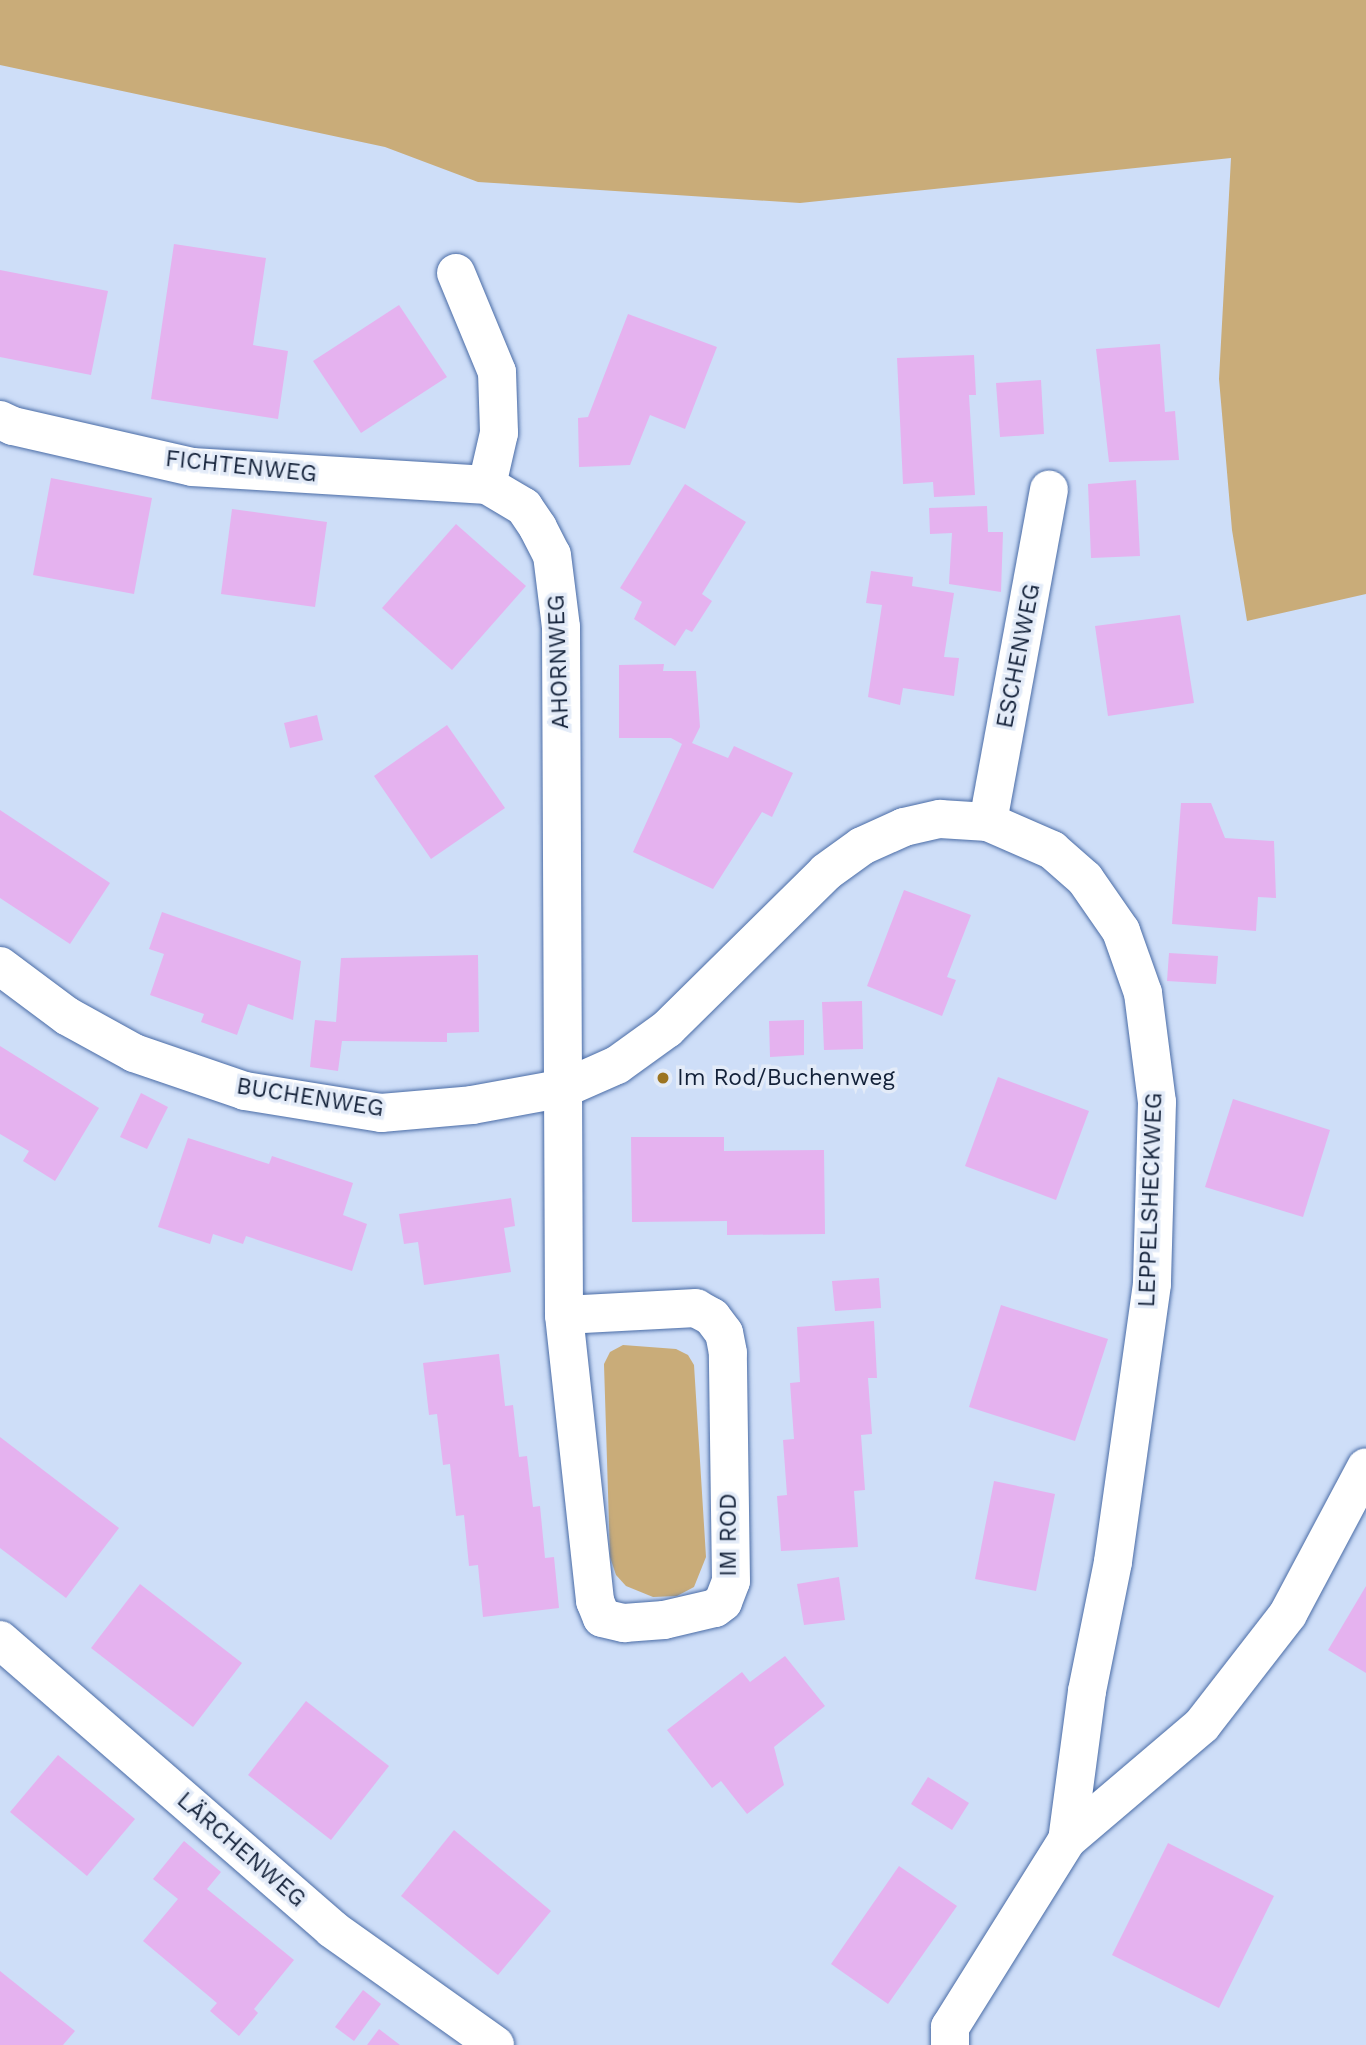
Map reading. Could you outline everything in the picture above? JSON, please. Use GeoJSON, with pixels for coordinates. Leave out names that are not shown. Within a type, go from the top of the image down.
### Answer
{"type":"FeatureCollection","features":[{"type":"Feature","properties":{"kind":"street"},"geometry":{"type":"LineString","coordinates":[[456,273],[497,372],[499,433],[487,485]]}},
{"type":"Feature","properties":{"kind":"street","name":"FICHTENWEG"},"geometry":{"type":"LineString","coordinates":[[0,420],[13,426],[192,467],[487,485]]}},
{"type":"Feature","properties":{"kind":"street","name":"AHORNWEG"},"geometry":{"type":"LineString","coordinates":[[487,485],[524,507],[552,555],[561,627],[565,1088]]}},
{"type":"Feature","properties":{"kind":"street","name":"ESCHENWEG"},"geometry":{"type":"LineString","coordinates":[[988,822],[1049,490]]}},
{"type":"Feature","properties":{"kind":"street","name":"LEPPELSHECKWEG"},"geometry":{"type":"LineString","coordinates":[[565,1088],[617,1065],[667,1029],[825,872],[882,835],[920,822],[988,822],[1052,850],[1085,879],[1121,931],[1143,993],[1157,1101],[1152,1284],[1113,1562],[1087,1691],[1067,1840],[940,2039]]}},
{"type":"Feature","properties":{"kind":"street","name":"BUCHENWEG"},"geometry":{"type":"LineString","coordinates":[[0,966],[67,1016],[134,1052],[245,1091],[381,1113],[472,1105],[565,1088]]}},
{"type":"Feature","properties":{"kind":"street","name":"IM ROD"},"geometry":{"type":"LineString","coordinates":[[564,1315],[696,1308],[712,1317],[724,1334],[728,1353],[731,1581],[723,1602],[715,1608],[664,1620],[624,1623],[603,1618],[595,1601],[564,1315],[565,1088]]}},
{"type":"Feature","properties":{"kind":"street"},"geometry":{"type":"LineString","coordinates":[[1067,1840],[1202,1725],[1287,1614],[1366,1467]]}},
{"type":"Feature","properties":{"kind":"street","name":"LÄRCHENWEG"},"geometry":{"type":"LineString","coordinates":[[0,1640],[332,1929],[495,2045]]}},
{"type":"Feature","properties":{"kind":"shaded area"},"geometry":{"type":"Polygon","coordinates":[[[0,0],[1366,0],[1366,594],[1247,621],[1232,530],[1219,379],[1231,158],[800,203],[478,182],[385,147],[0,65],[0,0]]]}},
{"type":"Feature","properties":{"kind":"shaded area"},"geometry":{"type":"Polygon","coordinates":[[[623,1345],[676,1349],[688,1355],[694,1365],[706,1557],[694,1587],[677,1596],[653,1597],[626,1586],[616,1575],[610,1557],[604,1364],[610,1352],[623,1345]]]}},
{"type":"Feature","properties":{"kind":"building"},"geometry":{"type":"Polygon","coordinates":[[[174,244],[266,258],[253,345],[288,351],[278,419],[151,399],[174,244]]]}},
{"type":"Feature","properties":{"kind":"building"},"geometry":{"type":"Polygon","coordinates":[[[0,270],[108,291],[91,375],[0,357],[0,270]]]}},
{"type":"Feature","properties":{"kind":"building"},"geometry":{"type":"Polygon","coordinates":[[[399,305],[447,377],[361,433],[313,361],[399,305]]]}},
{"type":"Feature","properties":{"kind":"building"},"geometry":{"type":"Polygon","coordinates":[[[628,314],[717,347],[685,429],[650,415],[630,465],[579,467],[578,418],[588,417],[628,314]]]}},
{"type":"Feature","properties":{"kind":"building"},"geometry":{"type":"Polygon","coordinates":[[[1160,344],[1165,412],[1175,411],[1179,460],[1109,462],[1096,349],[1160,344]]]}},
{"type":"Feature","properties":{"kind":"building"},"geometry":{"type":"Polygon","coordinates":[[[974,355],[976,395],[969,395],[975,495],[934,497],[933,482],[903,484],[897,358],[974,355]]]}},
{"type":"Feature","properties":{"kind":"building"},"geometry":{"type":"Polygon","coordinates":[[[1041,380],[1044,434],[1000,437],[996,383],[1041,380]]]}},
{"type":"Feature","properties":{"kind":"building"},"geometry":{"type":"Polygon","coordinates":[[[51,478],[152,498],[134,594],[33,575],[51,478]]]}},
{"type":"Feature","properties":{"kind":"building"},"geometry":{"type":"Polygon","coordinates":[[[1136,480],[1140,556],[1091,558],[1088,484],[1136,480]]]}},
{"type":"Feature","properties":{"kind":"building"},"geometry":{"type":"Polygon","coordinates":[[[685,484],[746,522],[702,594],[712,601],[692,632],[686,629],[675,646],[634,619],[642,602],[620,588],[685,484]]]}},
{"type":"Feature","properties":{"kind":"building"},"geometry":{"type":"Polygon","coordinates":[[[987,506],[988,532],[1003,532],[1001,592],[949,584],[952,533],[930,534],[929,508],[987,506]]]}},
{"type":"Feature","properties":{"kind":"building"},"geometry":{"type":"Polygon","coordinates":[[[232,509],[327,522],[315,607],[221,594],[232,509]]]}},
{"type":"Feature","properties":{"kind":"building"},"geometry":{"type":"Polygon","coordinates":[[[456,524],[526,586],[452,670],[382,608],[456,524]]]}},
{"type":"Feature","properties":{"kind":"building"},"geometry":{"type":"Polygon","coordinates":[[[871,571],[913,577],[912,586],[954,593],[944,657],[959,658],[954,696],[903,688],[900,705],[868,697],[882,605],[866,603],[871,571]]]}},
{"type":"Feature","properties":{"kind":"building"},"geometry":{"type":"Polygon","coordinates":[[[1180,615],[1194,703],[1108,716],[1095,626],[1180,615]]]}},
{"type":"Feature","properties":{"kind":"building"},"geometry":{"type":"Polygon","coordinates":[[[664,664],[663,671],[696,671],[700,727],[692,743],[728,758],[734,746],[793,773],[772,817],[762,812],[713,889],[633,852],[682,744],[671,738],[619,738],[619,665],[664,664]]]}},
{"type":"Feature","properties":{"kind":"building"},"geometry":{"type":"Polygon","coordinates":[[[317,715],[323,740],[290,748],[284,723],[317,715]]]}},
{"type":"Feature","properties":{"kind":"building"},"geometry":{"type":"Polygon","coordinates":[[[447,725],[505,808],[431,859],[374,776],[447,725]]]}},
{"type":"Feature","properties":{"kind":"building"},"geometry":{"type":"Polygon","coordinates":[[[1181,803],[1211,803],[1225,838],[1274,841],[1276,898],[1258,897],[1256,931],[1172,924],[1181,803]]]}},
{"type":"Feature","properties":{"kind":"building"},"geometry":{"type":"Polygon","coordinates":[[[0,810],[110,883],[70,944],[0,898],[0,810]]]}},
{"type":"Feature","properties":{"kind":"building"},"geometry":{"type":"Polygon","coordinates":[[[904,890],[971,915],[947,977],[956,980],[942,1016],[867,986],[904,890]]]}},
{"type":"Feature","properties":{"kind":"building"},"geometry":{"type":"Polygon","coordinates":[[[162,912],[301,961],[293,1020],[248,1004],[237,1035],[201,1022],[204,1014],[150,995],[164,954],[149,949],[162,912]]]}},
{"type":"Feature","properties":{"kind":"building"},"geometry":{"type":"Polygon","coordinates":[[[1169,953],[1218,956],[1216,984],[1167,981],[1169,953]]]}},
{"type":"Feature","properties":{"kind":"building"},"geometry":{"type":"Polygon","coordinates":[[[478,955],[479,1032],[447,1033],[447,1042],[342,1041],[338,1071],[310,1067],[315,1020],[336,1022],[341,958],[478,955]]]}},
{"type":"Feature","properties":{"kind":"building"},"geometry":{"type":"Polygon","coordinates":[[[862,1001],[863,1049],[824,1050],[822,1002],[862,1001]]]}},
{"type":"Feature","properties":{"kind":"building"},"geometry":{"type":"Polygon","coordinates":[[[804,1020],[804,1055],[770,1057],[769,1021],[804,1020]]]}},
{"type":"Feature","properties":{"kind":"building"},"geometry":{"type":"Polygon","coordinates":[[[0,1046],[99,1108],[55,1181],[23,1161],[29,1151],[0,1134],[0,1046]]]}},
{"type":"Feature","properties":{"kind":"building"},"geometry":{"type":"Polygon","coordinates":[[[998,1077],[1089,1111],[1056,1200],[965,1166],[998,1077]]]}},
{"type":"Feature","properties":{"kind":"building"},"geometry":{"type":"Polygon","coordinates":[[[141,1093],[168,1107],[147,1149],[120,1137],[141,1093]]]}},
{"type":"Feature","properties":{"kind":"building"},"geometry":{"type":"Polygon","coordinates":[[[1233,1099],[1330,1130],[1303,1217],[1205,1187],[1233,1099]]]}},
{"type":"Feature","properties":{"kind":"building"},"geometry":{"type":"Polygon","coordinates":[[[631,1137],[724,1137],[724,1151],[824,1150],[825,1234],[727,1235],[727,1221],[632,1222],[631,1137]]]}},
{"type":"Feature","properties":{"kind":"building"},"geometry":{"type":"Polygon","coordinates":[[[188,1138],[269,1164],[272,1156],[353,1183],[343,1215],[367,1224],[352,1271],[246,1236],[243,1244],[213,1234],[210,1244],[158,1227],[188,1138]]]}},
{"type":"Feature","properties":{"kind":"building"},"geometry":{"type":"Polygon","coordinates":[[[511,1198],[515,1226],[504,1228],[511,1272],[424,1285],[418,1242],[404,1244],[399,1214],[511,1198]]]}},
{"type":"Feature","properties":{"kind":"building"},"geometry":{"type":"Polygon","coordinates":[[[879,1278],[881,1308],[835,1311],[832,1281],[879,1278]]]}},
{"type":"Feature","properties":{"kind":"building"},"geometry":{"type":"Polygon","coordinates":[[[1001,1305],[1108,1339],[1075,1441],[969,1407],[1001,1305]]]}},
{"type":"Feature","properties":{"kind":"building"},"geometry":{"type":"Polygon","coordinates":[[[874,1321],[877,1378],[868,1378],[872,1434],[861,1435],[865,1490],[854,1491],[858,1547],[781,1551],[777,1496],[787,1495],[783,1440],[794,1439],[790,1383],[800,1382],[797,1327],[874,1321]]]}},
{"type":"Feature","properties":{"kind":"building"},"geometry":{"type":"Polygon","coordinates":[[[499,1354],[505,1406],[513,1405],[519,1457],[527,1456],[533,1507],[540,1506],[545,1558],[554,1557],[559,1608],[483,1617],[478,1565],[469,1566],[464,1515],[456,1516],[450,1464],[443,1465],[437,1414],[429,1415],[423,1363],[499,1354]]]}},
{"type":"Feature","properties":{"kind":"building"},"geometry":{"type":"Polygon","coordinates":[[[0,1437],[119,1528],[66,1598],[0,1548],[0,1437]]]}},
{"type":"Feature","properties":{"kind":"building"},"geometry":{"type":"Polygon","coordinates":[[[994,1481],[1055,1494],[1036,1591],[975,1579],[994,1481]]]}},
{"type":"Feature","properties":{"kind":"building"},"geometry":{"type":"Polygon","coordinates":[[[839,1577],[845,1620],[804,1625],[797,1584],[839,1577]]]}},
{"type":"Feature","properties":{"kind":"building"},"geometry":{"type":"Polygon","coordinates":[[[140,1584],[242,1663],[193,1727],[91,1648],[140,1584]]]}},
{"type":"Feature","properties":{"kind":"building"},"geometry":{"type":"Polygon","coordinates":[[[1366,1586],[1366,1673],[1328,1650],[1366,1586]]]}},
{"type":"Feature","properties":{"kind":"building"},"geometry":{"type":"Polygon","coordinates":[[[785,1656],[825,1706],[774,1747],[784,1785],[747,1814],[721,1781],[712,1788],[667,1730],[742,1672],[750,1682],[785,1656]]]}},
{"type":"Feature","properties":{"kind":"building"},"geometry":{"type":"Polygon","coordinates":[[[306,1701],[389,1766],[331,1840],[248,1775],[306,1701]]]}},
{"type":"Feature","properties":{"kind":"building"},"geometry":{"type":"Polygon","coordinates":[[[58,1755],[135,1819],[87,1876],[10,1812],[58,1755]]]}},
{"type":"Feature","properties":{"kind":"building"},"geometry":{"type":"Polygon","coordinates":[[[928,1777],[969,1803],[952,1830],[911,1804],[928,1777]]]}},
{"type":"Feature","properties":{"kind":"building"},"geometry":{"type":"Polygon","coordinates":[[[454,1830],[551,1911],[498,1975],[401,1896],[454,1830]]]}},
{"type":"Feature","properties":{"kind":"building"},"geometry":{"type":"Polygon","coordinates":[[[184,1841],[221,1872],[207,1889],[294,1960],[254,2009],[258,2013],[239,2036],[210,2011],[217,2003],[143,1941],[178,1899],[153,1879],[184,1841]]]}},
{"type":"Feature","properties":{"kind":"building"},"geometry":{"type":"Polygon","coordinates":[[[1168,1843],[1274,1896],[1219,2008],[1112,1955],[1168,1843]]]}},
{"type":"Feature","properties":{"kind":"building"},"geometry":{"type":"Polygon","coordinates":[[[899,1866],[957,1906],[888,2004],[831,1964],[899,1866]]]}},
{"type":"Feature","properties":{"kind":"building"},"geometry":{"type":"Polygon","coordinates":[[[0,1971],[75,2031],[63,2045],[0,2045],[0,1971]]]}},
{"type":"Feature","properties":{"kind":"building"},"geometry":{"type":"Polygon","coordinates":[[[363,1990],[381,2004],[354,2041],[335,2027],[363,1990]]]}},
{"type":"Feature","properties":{"kind":"building"},"geometry":{"type":"Polygon","coordinates":[[[379,2029],[400,2045],[367,2045],[379,2029]]]}},
{"type":"Feature","properties":{"kind":"place","name":"Im Rod/Buchenweg"},"geometry":{"type":"Point","coordinates":[663,1078]}}]}
